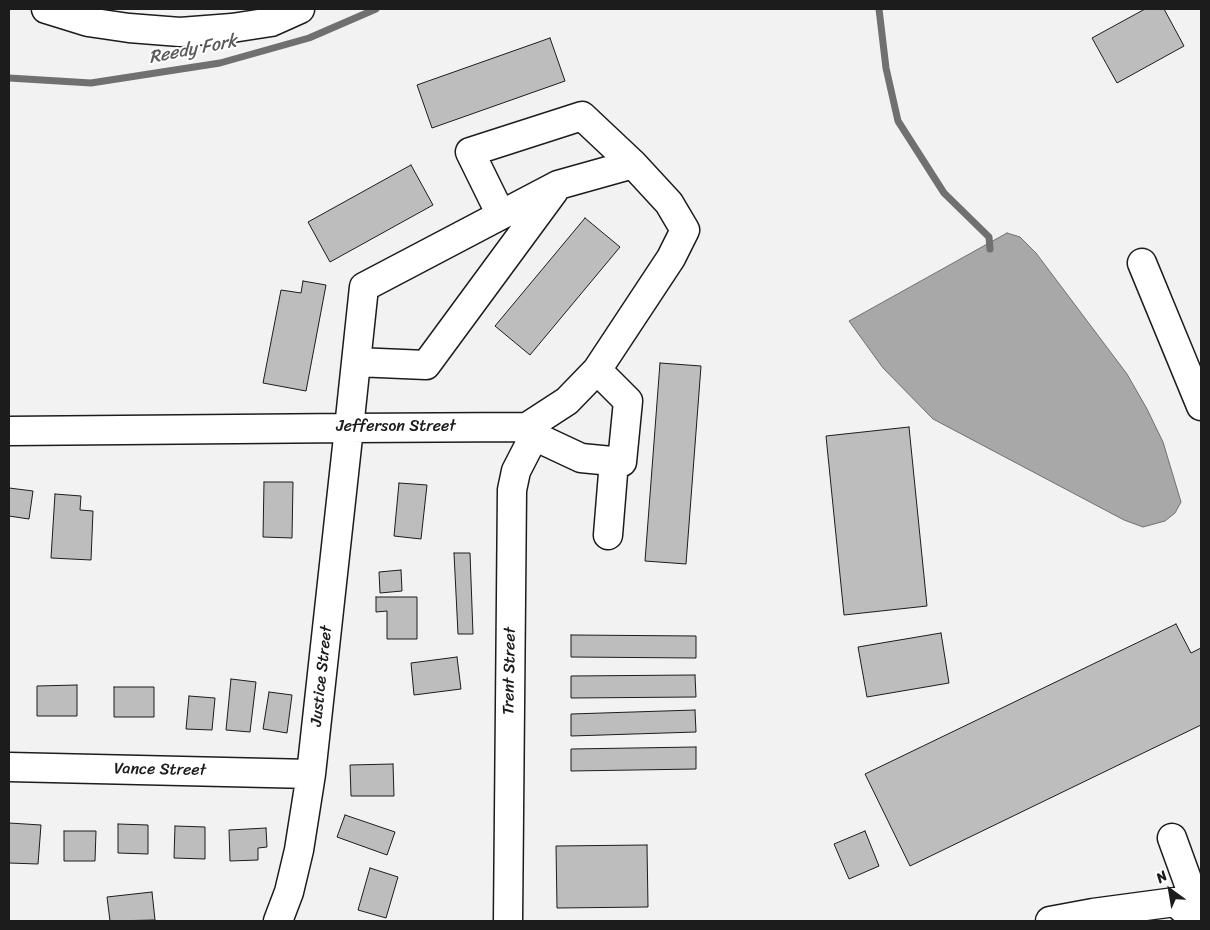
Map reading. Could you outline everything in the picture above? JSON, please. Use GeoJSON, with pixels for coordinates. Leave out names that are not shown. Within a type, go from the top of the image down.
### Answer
{"type":"FeatureCollection","features":[{"type":"Feature","properties":{"kind":"street"},"geometry":{"type":"LineString","coordinates":[[46,9],[88,22],[129,28],[180,32],[232,28],[271,22],[300,9]]}},
{"type":"Feature","properties":{"kind":"street"},"geometry":{"type":"LineString","coordinates":[[596,370],[628,401],[622,462],[581,458],[531,431],[567,401],[596,370],[671,258],[685,230],[669,203],[633,164],[582,116],[470,152],[501,215],[558,185],[633,164]]}},
{"type":"Feature","properties":{"kind":"street"},"geometry":{"type":"LineString","coordinates":[[356,362],[426,365],[558,185]]}},
{"type":"Feature","properties":{"kind":"street","name":"Justice Street"},"geometry":{"type":"LineString","coordinates":[[278,921],[289,892],[299,850],[311,774],[364,287],[501,215]]}},
{"type":"Feature","properties":{"kind":"street"},"geometry":{"type":"LineString","coordinates":[[1142,263],[1201,406]]}},
{"type":"Feature","properties":{"kind":"street","name":"Jefferson Street"},"geometry":{"type":"LineString","coordinates":[[9,431],[349,428],[531,431]]}},
{"type":"Feature","properties":{"kind":"street","name":"Trent Street"},"geometry":{"type":"LineString","coordinates":[[508,921],[512,490],[516,471],[531,431]]}},
{"type":"Feature","properties":{"kind":"street"},"geometry":{"type":"LineString","coordinates":[[608,535],[614,461]]}},
{"type":"Feature","properties":{"kind":"street","name":"Vance Street"},"geometry":{"type":"LineString","coordinates":[[9,766],[311,774]]}},
{"type":"Feature","properties":{"kind":"street"},"geometry":{"type":"LineString","coordinates":[[1172,838],[1192,893],[1188,915]]}},
{"type":"Feature","properties":{"kind":"street"},"geometry":{"type":"LineString","coordinates":[[1050,921],[1175,902],[1188,915]]}},
{"type":"Feature","properties":{"kind":"shaded area"},"geometry":{"type":"Polygon","coordinates":[[[1007,233],[1020,237],[1036,253],[1127,374],[1147,409],[1163,442],[1181,502],[1175,513],[1165,521],[1143,527],[1124,520],[933,419],[883,368],[849,321],[1007,233]]]}},
{"type":"Feature","properties":{"kind":"building"},"geometry":{"type":"Polygon","coordinates":[[[1145,9],[1164,9],[1184,46],[1117,83],[1092,38],[1145,9]]]}},
{"type":"Feature","properties":{"kind":"building"},"geometry":{"type":"Polygon","coordinates":[[[550,38],[565,81],[432,128],[417,85],[550,38]]]}},
{"type":"Feature","properties":{"kind":"building"},"geometry":{"type":"Polygon","coordinates":[[[411,165],[433,205],[330,262],[308,222],[411,165]]]}},
{"type":"Feature","properties":{"kind":"building"},"geometry":{"type":"Polygon","coordinates":[[[585,218],[620,247],[530,355],[495,326],[585,218]]]}},
{"type":"Feature","properties":{"kind":"building"},"geometry":{"type":"Polygon","coordinates":[[[303,281],[326,285],[306,391],[263,383],[281,290],[301,293],[303,281]]]}},
{"type":"Feature","properties":{"kind":"building"},"geometry":{"type":"Polygon","coordinates":[[[660,363],[701,366],[686,564],[645,561],[660,363]]]}},
{"type":"Feature","properties":{"kind":"building"},"geometry":{"type":"Polygon","coordinates":[[[909,427],[927,606],[844,615],[826,436],[909,427]]]}},
{"type":"Feature","properties":{"kind":"building"},"geometry":{"type":"Polygon","coordinates":[[[264,482],[293,482],[292,538],[263,537],[264,482]]]}},
{"type":"Feature","properties":{"kind":"building"},"geometry":{"type":"Polygon","coordinates":[[[399,483],[427,485],[421,539],[394,536],[399,483]]]}},
{"type":"Feature","properties":{"kind":"building"},"geometry":{"type":"Polygon","coordinates":[[[9,488],[33,491],[29,519],[9,516],[9,488]]]}},
{"type":"Feature","properties":{"kind":"building"},"geometry":{"type":"Polygon","coordinates":[[[55,494],[81,496],[80,510],[93,511],[91,560],[51,558],[55,494]]]}},
{"type":"Feature","properties":{"kind":"building"},"geometry":{"type":"Polygon","coordinates":[[[454,553],[470,553],[473,634],[458,634],[454,553]]]}},
{"type":"Feature","properties":{"kind":"building"},"geometry":{"type":"Polygon","coordinates":[[[401,570],[402,591],[380,593],[379,572],[401,570]]]}},
{"type":"Feature","properties":{"kind":"building"},"geometry":{"type":"Polygon","coordinates":[[[376,597],[417,597],[417,639],[387,639],[387,611],[376,612],[376,597]]]}},
{"type":"Feature","properties":{"kind":"building"},"geometry":{"type":"Polygon","coordinates":[[[1176,624],[1191,653],[1201,648],[1201,725],[910,866],[865,774],[1176,624]]]}},
{"type":"Feature","properties":{"kind":"building"},"geometry":{"type":"Polygon","coordinates":[[[941,633],[949,683],[867,697],[858,647],[941,633]]]}},
{"type":"Feature","properties":{"kind":"building"},"geometry":{"type":"Polygon","coordinates":[[[571,635],[696,636],[696,658],[571,657],[571,635]]]}},
{"type":"Feature","properties":{"kind":"building"},"geometry":{"type":"Polygon","coordinates":[[[457,657],[461,689],[414,695],[411,663],[457,657]]]}},
{"type":"Feature","properties":{"kind":"building"},"geometry":{"type":"Polygon","coordinates":[[[695,675],[696,697],[571,698],[571,676],[695,675]]]}},
{"type":"Feature","properties":{"kind":"building"},"geometry":{"type":"Polygon","coordinates":[[[231,679],[256,682],[250,732],[226,730],[231,679]]]}},
{"type":"Feature","properties":{"kind":"building"},"geometry":{"type":"Polygon","coordinates":[[[77,685],[77,716],[37,716],[37,686],[77,685]]]}},
{"type":"Feature","properties":{"kind":"building"},"geometry":{"type":"Polygon","coordinates":[[[114,687],[154,687],[154,717],[114,717],[114,687]]]}},
{"type":"Feature","properties":{"kind":"building"},"geometry":{"type":"Polygon","coordinates":[[[269,692],[292,695],[287,733],[263,729],[269,692]]]}},
{"type":"Feature","properties":{"kind":"building"},"geometry":{"type":"Polygon","coordinates":[[[189,696],[215,698],[212,730],[186,729],[189,696]]]}},
{"type":"Feature","properties":{"kind":"building"},"geometry":{"type":"Polygon","coordinates":[[[695,710],[696,732],[571,736],[571,714],[695,710]]]}},
{"type":"Feature","properties":{"kind":"building"},"geometry":{"type":"Polygon","coordinates":[[[696,747],[696,769],[571,771],[571,749],[696,747]]]}},
{"type":"Feature","properties":{"kind":"building"},"geometry":{"type":"Polygon","coordinates":[[[393,764],[394,796],[351,796],[350,765],[393,764]]]}},
{"type":"Feature","properties":{"kind":"building"},"geometry":{"type":"Polygon","coordinates":[[[345,815],[395,832],[387,855],[337,837],[345,815]]]}},
{"type":"Feature","properties":{"kind":"building"},"geometry":{"type":"Polygon","coordinates":[[[9,823],[41,825],[38,864],[9,863],[9,823]]]}},
{"type":"Feature","properties":{"kind":"building"},"geometry":{"type":"Polygon","coordinates":[[[118,824],[148,825],[148,854],[118,853],[118,824]]]}},
{"type":"Feature","properties":{"kind":"building"},"geometry":{"type":"Polygon","coordinates":[[[175,826],[205,827],[205,859],[174,858],[175,826]]]}},
{"type":"Feature","properties":{"kind":"building"},"geometry":{"type":"Polygon","coordinates":[[[266,828],[267,847],[258,848],[258,860],[230,861],[229,830],[266,828]]]}},
{"type":"Feature","properties":{"kind":"building"},"geometry":{"type":"Polygon","coordinates":[[[64,831],[96,831],[95,861],[64,861],[64,831]]]}},
{"type":"Feature","properties":{"kind":"building"},"geometry":{"type":"Polygon","coordinates":[[[865,831],[879,866],[849,879],[834,844],[865,831]]]}},
{"type":"Feature","properties":{"kind":"building"},"geometry":{"type":"Polygon","coordinates":[[[647,845],[648,907],[557,908],[556,846],[647,845]]]}},
{"type":"Feature","properties":{"kind":"building"},"geometry":{"type":"Polygon","coordinates":[[[370,868],[398,877],[386,918],[358,910],[370,868]]]}},
{"type":"Feature","properties":{"kind":"building"},"geometry":{"type":"Polygon","coordinates":[[[152,892],[155,920],[110,921],[107,897],[152,892]]]}},
{"type":"Feature","properties":{"kind":"waterway","name":"Reedy Fork"},"geometry":{"type":"LineString","coordinates":[[9,78],[91,83],[220,63],[309,38],[376,9]]}},
{"type":"Feature","properties":{"kind":"waterway"},"geometry":{"type":"LineString","coordinates":[[879,9],[886,68],[898,121],[944,193],[989,237],[990,249]]}}]}
